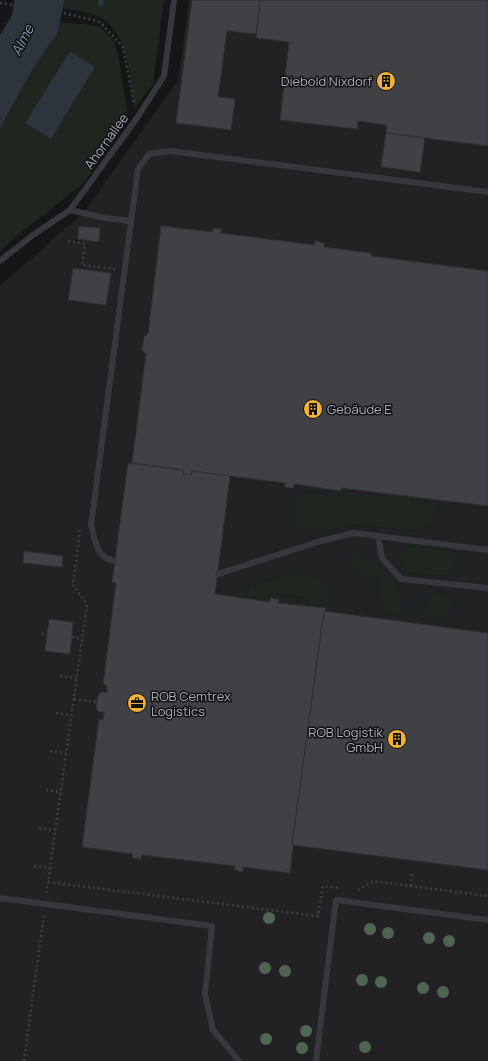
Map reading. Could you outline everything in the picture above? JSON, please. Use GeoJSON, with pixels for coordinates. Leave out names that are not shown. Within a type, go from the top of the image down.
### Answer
{"type":"FeatureCollection","features":[{"type":"Feature","properties":{"kind":"lane","name":"Ahornallee"},"geometry":{"type":"LineString","coordinates":[[0,261],[33,235],[70,210],[137,118],[164,76],[174,0]]}},
{"type":"Feature","properties":{"kind":"lane"},"geometry":{"type":"LineString","coordinates":[[115,561],[110,560],[96,549],[91,525],[138,169],[149,154],[170,150],[488,192]]}},
{"type":"Feature","properties":{"kind":"lane"},"geometry":{"type":"LineString","coordinates":[[70,210],[105,218],[131,221]]}},
{"type":"Feature","properties":{"kind":"lane"},"geometry":{"type":"LineString","coordinates":[[218,574],[321,541],[354,533],[488,550]]}},
{"type":"Feature","properties":{"kind":"lane"},"geometry":{"type":"LineString","coordinates":[[378,536],[382,558],[401,579],[488,588]]}},
{"type":"Feature","properties":{"kind":"lane"},"geometry":{"type":"LineString","coordinates":[[0,898],[212,926],[209,970],[205,994],[213,1030],[240,1061]]}},
{"type":"Feature","properties":{"kind":"lane"},"geometry":{"type":"LineString","coordinates":[[316,1061],[336,900],[488,920]]}},
{"type":"Feature","properties":{"kind":"path"},"geometry":{"type":"LineString","coordinates":[[0,3],[13,5]]}},
{"type":"Feature","properties":{"kind":"path"},"geometry":{"type":"LineString","coordinates":[[64,13],[100,22],[123,47],[137,118]]}},
{"type":"Feature","properties":{"kind":"path"},"geometry":{"type":"LineString","coordinates":[[68,241],[85,244],[82,265],[117,269]]}},
{"type":"Feature","properties":{"kind":"path"},"geometry":{"type":"LineString","coordinates":[[24,1061],[87,604],[72,585],[81,525]]}},
{"type":"Feature","properties":{"kind":"path"},"geometry":{"type":"LineString","coordinates":[[42,634],[82,638]]}},
{"type":"Feature","properties":{"kind":"path"},"geometry":{"type":"LineString","coordinates":[[60,676],[76,678]]}},
{"type":"Feature","properties":{"kind":"path"},"geometry":{"type":"LineString","coordinates":[[74,699],[97,702]]}},
{"type":"Feature","properties":{"kind":"path"},"geometry":{"type":"LineString","coordinates":[[56,713],[71,715]]}},
{"type":"Feature","properties":{"kind":"path"},"geometry":{"type":"LineString","coordinates":[[50,751],[66,753]]}},
{"type":"Feature","properties":{"kind":"path"},"geometry":{"type":"LineString","coordinates":[[46,790],[60,792]]}},
{"type":"Feature","properties":{"kind":"path"},"geometry":{"type":"LineString","coordinates":[[39,828],[55,830]]}},
{"type":"Feature","properties":{"kind":"path"},"geometry":{"type":"LineString","coordinates":[[34,866],[50,868]]}},
{"type":"Feature","properties":{"kind":"path"},"geometry":{"type":"LineString","coordinates":[[411,886],[412,874]]}},
{"type":"Feature","properties":{"kind":"path"},"geometry":{"type":"LineString","coordinates":[[352,890],[360,891],[373,881],[488,896]]}},
{"type":"Feature","properties":{"kind":"path"},"geometry":{"type":"LineString","coordinates":[[48,882],[318,916],[323,886],[345,889]]}},
{"type":"Feature","properties":{"kind":"shaded area"},"geometry":{"type":"Polygon","coordinates":[[[65,0],[164,0],[153,84],[134,109],[127,58],[117,35],[110,25],[100,17],[64,8],[65,0]]]}},
{"type":"Feature","properties":{"kind":"shaded area"},"geometry":{"type":"Polygon","coordinates":[[[189,0],[488,0],[488,1061],[0,1061],[0,286],[84,212],[178,80],[189,0]],[[300,491],[328,531],[355,525],[419,531],[341,496],[300,491]],[[406,546],[397,557],[407,573],[447,576],[456,565],[451,550],[406,546]],[[351,549],[348,556],[379,577],[405,615],[395,583],[351,549]],[[293,573],[249,587],[247,596],[268,599],[269,593],[303,597],[310,603],[293,573]]]}},
{"type":"Feature","properties":{"kind":"shaded area"},"geometry":{"type":"Polygon","coordinates":[[[60,23],[85,24],[100,27],[114,41],[119,60],[128,117],[85,182],[0,251],[0,128],[35,65],[57,34],[60,23]],[[70,51],[25,123],[51,139],[95,67],[70,51]]]}},
{"type":"Feature","properties":{"kind":"shaded area"},"geometry":{"type":"Polygon","coordinates":[[[299,491],[341,496],[343,492],[436,502],[432,522],[419,531],[355,525],[328,531],[298,527],[299,491]]]}},
{"type":"Feature","properties":{"kind":"shaded area"},"geometry":{"type":"Polygon","coordinates":[[[406,546],[452,550],[456,565],[447,576],[407,573],[397,557],[406,546]]]}},
{"type":"Feature","properties":{"kind":"shaded area"},"geometry":{"type":"Polygon","coordinates":[[[351,549],[371,560],[395,583],[406,615],[383,612],[379,577],[367,577],[348,557],[351,549]]]}},
{"type":"Feature","properties":{"kind":"shaded area"},"geometry":{"type":"Polygon","coordinates":[[[293,573],[310,574],[326,585],[327,606],[310,603],[303,597],[270,593],[268,599],[247,597],[249,587],[293,573]]]}},
{"type":"Feature","properties":{"kind":"shaded area"},"geometry":{"type":"Polygon","coordinates":[[[429,593],[452,597],[449,620],[426,616],[429,593]]]}},
{"type":"Feature","properties":{"kind":"water","name":"Alme"},"geometry":{"type":"Polygon","coordinates":[[[14,0],[65,0],[57,34],[35,65],[0,128],[0,35],[12,15],[14,0]]]}},
{"type":"Feature","properties":{"kind":"water"},"geometry":{"type":"Polygon","coordinates":[[[70,51],[95,67],[51,139],[25,123],[70,51]]]}},
{"type":"Feature","properties":{"kind":"building"},"geometry":{"type":"Polygon","coordinates":[[[192,0],[260,0],[256,34],[227,31],[218,97],[235,99],[231,130],[176,123],[192,0]]]}},
{"type":"Feature","properties":{"kind":"building","name":"Diebold Nixdorf"},"geometry":{"type":"Polygon","coordinates":[[[260,0],[488,0],[488,146],[386,133],[387,125],[358,121],[357,129],[280,120],[289,42],[256,38],[260,0]]]}},
{"type":"Feature","properties":{"kind":"building"},"geometry":{"type":"Polygon","coordinates":[[[386,133],[425,138],[420,172],[381,167],[386,133]]]}},
{"type":"Feature","properties":{"kind":"building"},"geometry":{"type":"Polygon","coordinates":[[[79,226],[100,228],[99,242],[78,239],[79,226]]]}},
{"type":"Feature","properties":{"kind":"building","name":"Gebäude E"},"geometry":{"type":"Polygon","coordinates":[[[161,226],[213,232],[213,228],[222,229],[221,233],[315,245],[315,241],[324,243],[324,247],[371,253],[371,256],[488,271],[488,506],[341,488],[341,491],[294,484],[293,488],[285,487],[285,483],[192,471],[191,475],[183,474],[183,470],[132,463],[146,354],[142,350],[144,337],[148,334],[161,226]]]}},
{"type":"Feature","properties":{"kind":"building"},"geometry":{"type":"Polygon","coordinates":[[[73,268],[111,273],[106,305],[68,300],[73,268]]]}},
{"type":"Feature","properties":{"kind":"building"},"geometry":{"type":"Polygon","coordinates":[[[128,463],[183,470],[183,474],[191,475],[192,471],[230,476],[215,594],[270,602],[270,598],[279,599],[278,603],[326,608],[325,612],[324,611],[292,845],[290,873],[243,867],[243,872],[234,870],[235,866],[142,855],[141,859],[132,858],[133,854],[82,847],[99,719],[103,720],[104,712],[99,712],[96,708],[98,695],[102,692],[107,693],[107,685],[103,685],[116,583],[112,582],[128,463]]]}},
{"type":"Feature","properties":{"kind":"building"},"geometry":{"type":"Polygon","coordinates":[[[24,551],[63,556],[62,567],[23,563],[24,551]]]}},
{"type":"Feature","properties":{"kind":"building","name":"ROB Logistik GmbH"},"geometry":{"type":"Polygon","coordinates":[[[324,611],[488,633],[488,870],[292,845],[324,611]]]}},
{"type":"Feature","properties":{"kind":"building"},"geometry":{"type":"Polygon","coordinates":[[[49,619],[73,622],[70,654],[45,651],[49,619]]]}},
{"type":"Feature","properties":{"kind":"place","name":"Diebold Nixdorf"},"geometry":{"type":"Point","coordinates":[386,81]}},
{"type":"Feature","properties":{"kind":"place","name":"Gebäude E"},"geometry":{"type":"Point","coordinates":[313,409]}},
{"type":"Feature","properties":{"kind":"place","name":"ROB Cemtrex Logistics"},"geometry":{"type":"Point","coordinates":[137,703]}},
{"type":"Feature","properties":{"kind":"place","name":"ROB Logistik GmbH"},"geometry":{"type":"Point","coordinates":[397,739]}}]}
